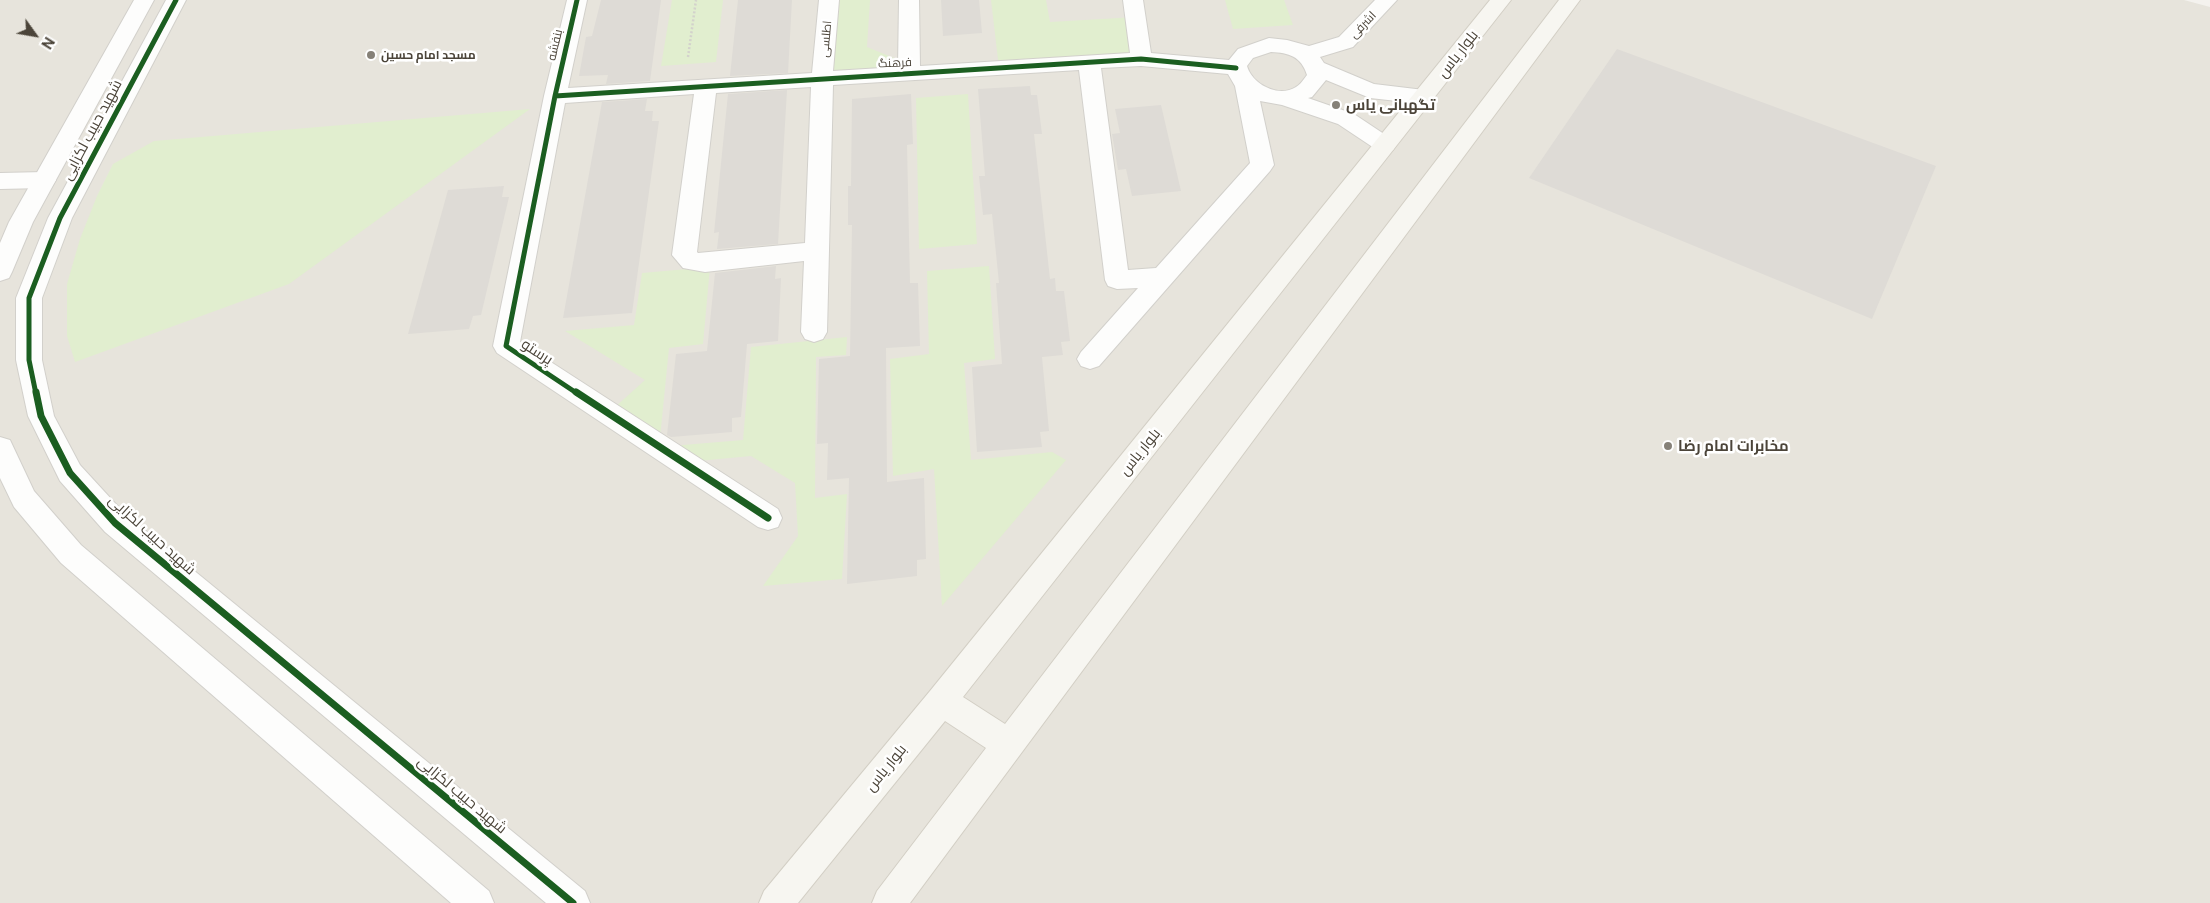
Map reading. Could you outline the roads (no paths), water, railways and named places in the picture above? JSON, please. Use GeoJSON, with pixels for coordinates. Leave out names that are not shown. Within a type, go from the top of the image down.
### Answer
{"type":"FeatureCollection","features":[{"type":"Feature","properties":{"kind":"main road","name":"بلوار یاس"},"geometry":{"type":"LineString","coordinates":[[776,903],[941,701],[1501,0]]}},
{"type":"Feature","properties":{"kind":"main road"},"geometry":{"type":"LineString","coordinates":[[889,903],[1570,0]]}},
{"type":"Feature","properties":{"kind":"main road"},"geometry":{"type":"LineString","coordinates":[[941,701],[1010,745]]}},
{"type":"Feature","properties":{"kind":"street","name":"شهید حبیب لکزایی"},"geometry":{"type":"LineString","coordinates":[[0,272],[21,222],[144,0]]}},
{"type":"Feature","properties":{"kind":"street","name":"شهید حبیب لکزایی"},"geometry":{"type":"LineString","coordinates":[[176,0],[60,218],[29,298],[29,360],[41,416],[70,472],[115,523],[573,903]]}},
{"type":"Feature","properties":{"kind":"street","name":"بنفشه"},"geometry":{"type":"LineString","coordinates":[[555,96],[576,0]]}},
{"type":"Feature","properties":{"kind":"street","name":"اطلسی"},"geometry":{"type":"LineString","coordinates":[[814,332],[822,78],[829,0]]}},
{"type":"Feature","properties":{"kind":"street"},"geometry":{"type":"LineString","coordinates":[[909,0],[909,73]]}},
{"type":"Feature","properties":{"kind":"street"},"geometry":{"type":"LineString","coordinates":[[1133,0],[1141,59]]}},
{"type":"Feature","properties":{"kind":"street","name":"اشرفی"},"geometry":{"type":"LineString","coordinates":[[1312,61],[1346,42],[1387,0]]}},
{"type":"Feature","properties":{"kind":"street"},"geometry":{"type":"LineString","coordinates":[[1090,359],[1262,165],[1241,77],[1239,59],[1246,52],[1269,45],[1296,48],[1312,61],[1370,91],[1424,97]]}},
{"type":"Feature","properties":{"kind":"street","name":"فرهنگ"},"geometry":{"type":"LineString","coordinates":[[555,96],[1141,59],[1241,77]]}},
{"type":"Feature","properties":{"kind":"street"},"geometry":{"type":"LineString","coordinates":[[1282,97],[1307,91],[1314,84],[1318,76],[1312,61]]}},
{"type":"Feature","properties":{"kind":"street"},"geometry":{"type":"LineString","coordinates":[[1089,62],[1118,280],[1163,277]]}},
{"type":"Feature","properties":{"kind":"street"},"geometry":{"type":"LineString","coordinates":[[1241,77],[1256,93],[1282,97],[1346,119],[1385,145]]}},
{"type":"Feature","properties":{"kind":"street"},"geometry":{"type":"LineString","coordinates":[[695,87],[684,256],[692,262],[705,263],[817,251]]}},
{"type":"Feature","properties":{"kind":"street","name":"پرستو"},"geometry":{"type":"LineString","coordinates":[[555,96],[506,346],[768,518]]}},
{"type":"Feature","properties":{"kind":"street"},"geometry":{"type":"LineString","coordinates":[[68,138],[105,134]]}},
{"type":"Feature","properties":{"kind":"street"},"geometry":{"type":"LineString","coordinates":[[0,181],[44,180]]}},
{"type":"Feature","properties":{"kind":"street"},"geometry":{"type":"LineString","coordinates":[[0,448],[24,499],[71,554],[477,903]]}},
{"type":"Feature","properties":{"kind":"place","name":"مسجد امام حسین"},"geometry":{"type":"Point","coordinates":[371,55]}},
{"type":"Feature","properties":{"kind":"place","name":"تگهبانی یاس"},"geometry":{"type":"Point","coordinates":[1336,105]}},
{"type":"Feature","properties":{"kind":"place","name":"مخابرات امام رضا"},"geometry":{"type":"Point","coordinates":[1668,446]}}]}
